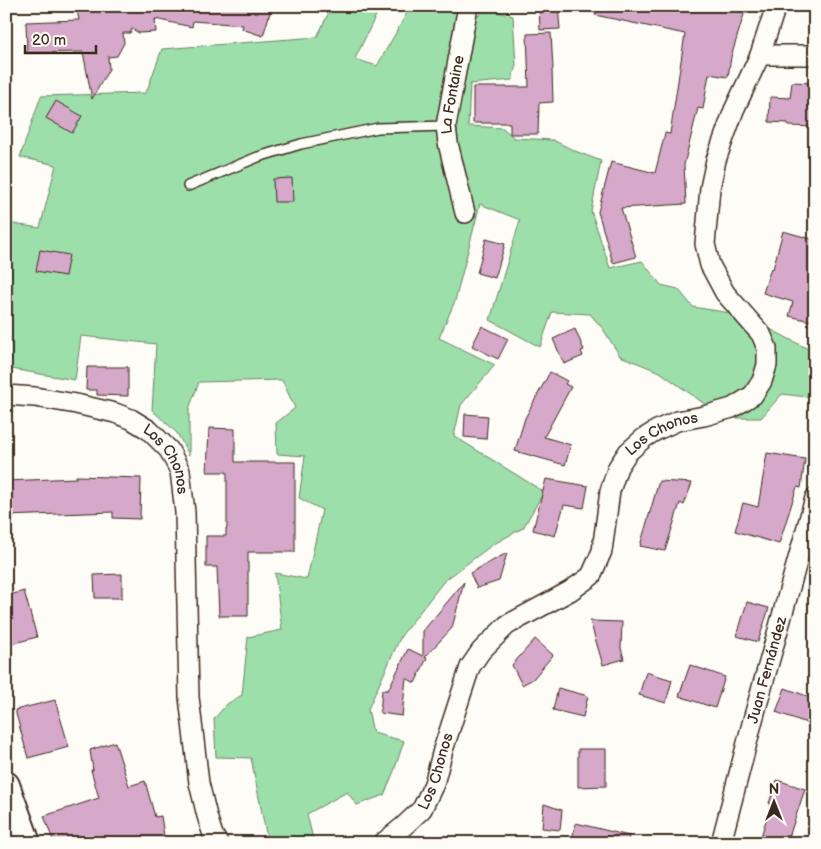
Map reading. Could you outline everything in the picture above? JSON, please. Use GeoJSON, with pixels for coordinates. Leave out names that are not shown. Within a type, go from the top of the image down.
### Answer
{"type":"FeatureCollection","features":[{"type":"Feature","properties":{"kind":"street","name":"La Fontaine"},"geometry":{"type":"LineString","coordinates":[[464,213],[446,126],[468,6]]}},
{"type":"Feature","properties":{"kind":"street","name":"Los Chonos"},"geometry":{"type":"LineString","coordinates":[[383,843],[422,809],[434,784],[470,667],[481,651],[507,625],[570,591],[591,576],[602,551],[610,491],[618,467],[628,452],[644,438],[677,421],[732,408],[753,396],[762,381],[767,365],[767,348],[761,334],[725,293],[710,265],[705,244],[710,188],[716,160],[734,110],[760,55],[776,6]]}},
{"type":"Feature","properties":{"kind":"street"},"geometry":{"type":"LineString","coordinates":[[760,55],[815,55]]}},
{"type":"Feature","properties":{"kind":"street","name":"Los Chonos"},"geometry":{"type":"LineString","coordinates":[[6,395],[76,404],[115,413],[131,419],[149,430],[169,450],[180,472],[185,512],[189,697],[199,783],[207,816],[218,843]]}},
{"type":"Feature","properties":{"kind":"street","name":"Juan Fernández"},"geometry":{"type":"LineString","coordinates":[[721,843],[754,716],[815,498]]}},
{"type":"Feature","properties":{"kind":"street"},"geometry":{"type":"LineString","coordinates":[[6,785],[27,843]]}},
{"type":"Feature","properties":{"kind":"lane"},"geometry":{"type":"LineString","coordinates":[[188,186],[258,157],[301,144],[378,128],[446,126]]}},
{"type":"Feature","properties":{"kind":"green space"},"geometry":{"type":"Polygon","coordinates":[[[332,6],[379,6],[355,59],[377,66],[411,6],[450,6],[479,16],[482,6],[498,6],[498,12],[513,16],[516,65],[512,80],[470,84],[468,126],[503,128],[514,138],[553,140],[601,161],[591,211],[610,268],[642,261],[661,285],[678,289],[693,307],[724,312],[757,322],[810,350],[815,357],[815,398],[782,394],[761,418],[724,418],[660,372],[620,356],[603,329],[590,314],[552,312],[540,347],[490,320],[520,220],[480,204],[455,301],[439,338],[495,365],[461,405],[454,436],[544,492],[523,528],[492,545],[444,581],[401,636],[368,709],[373,733],[404,741],[384,795],[357,805],[347,792],[307,814],[314,843],[268,843],[251,758],[216,757],[214,719],[227,704],[242,695],[248,637],[282,630],[275,573],[307,579],[322,510],[299,498],[305,456],[277,454],[276,423],[295,408],[282,380],[199,382],[189,409],[189,455],[177,433],[152,410],[156,344],[81,336],[75,380],[6,368],[6,223],[40,228],[56,165],[20,157],[41,96],[146,93],[162,49],[317,37],[332,6]]]}},
{"type":"Feature","properties":{"kind":"building"},"geometry":{"type":"Polygon","coordinates":[[[76,6],[272,6],[263,36],[242,29],[243,25],[193,21],[192,27],[155,19],[156,32],[139,33],[132,29],[130,33],[123,33],[124,43],[117,56],[108,57],[109,69],[92,99],[83,52],[27,53],[26,22],[79,20],[76,6]]]}},
{"type":"Feature","properties":{"kind":"building"},"geometry":{"type":"Polygon","coordinates":[[[539,6],[558,6],[560,29],[540,30],[539,6]]]}},
{"type":"Feature","properties":{"kind":"building"},"geometry":{"type":"Polygon","coordinates":[[[596,6],[731,6],[745,11],[731,57],[728,77],[709,74],[703,109],[698,108],[684,165],[686,204],[621,208],[636,257],[613,263],[598,212],[611,162],[655,173],[665,133],[670,134],[685,34],[595,15],[596,6]]]}},
{"type":"Feature","properties":{"kind":"building"},"geometry":{"type":"Polygon","coordinates":[[[551,33],[553,102],[539,103],[538,134],[510,134],[510,123],[473,123],[473,87],[529,87],[527,34],[551,33]]]}},
{"type":"Feature","properties":{"kind":"building"},"geometry":{"type":"Polygon","coordinates":[[[792,82],[815,83],[815,127],[788,126],[788,123],[769,122],[770,97],[790,98],[792,82]]]}},
{"type":"Feature","properties":{"kind":"building"},"geometry":{"type":"Polygon","coordinates":[[[56,101],[82,116],[72,133],[46,118],[56,101]]]}},
{"type":"Feature","properties":{"kind":"building"},"geometry":{"type":"Polygon","coordinates":[[[292,178],[293,202],[274,202],[273,179],[292,178]]]}},
{"type":"Feature","properties":{"kind":"building"},"geometry":{"type":"Polygon","coordinates":[[[783,231],[815,240],[815,322],[789,316],[793,302],[763,293],[771,268],[773,269],[783,231]]]}},
{"type":"Feature","properties":{"kind":"building"},"geometry":{"type":"Polygon","coordinates":[[[486,239],[505,244],[495,278],[477,273],[486,239]]]}},
{"type":"Feature","properties":{"kind":"building"},"geometry":{"type":"Polygon","coordinates":[[[40,250],[69,255],[65,276],[36,271],[40,250]]]}},
{"type":"Feature","properties":{"kind":"building"},"geometry":{"type":"Polygon","coordinates":[[[482,326],[508,339],[498,359],[472,346],[482,326]]]}},
{"type":"Feature","properties":{"kind":"building"},"geometry":{"type":"Polygon","coordinates":[[[575,329],[584,350],[581,351],[583,356],[564,364],[553,339],[575,329]]]}},
{"type":"Feature","properties":{"kind":"building"},"geometry":{"type":"Polygon","coordinates":[[[87,367],[128,367],[128,396],[97,395],[97,390],[86,390],[87,367]]]}},
{"type":"Feature","properties":{"kind":"building"},"geometry":{"type":"Polygon","coordinates":[[[550,372],[567,381],[565,384],[571,387],[544,437],[571,445],[565,465],[515,451],[525,418],[550,372]]]}},
{"type":"Feature","properties":{"kind":"building"},"geometry":{"type":"Polygon","coordinates":[[[465,414],[488,416],[486,439],[464,437],[465,414]]]}},
{"type":"Feature","properties":{"kind":"building"},"geometry":{"type":"Polygon","coordinates":[[[209,428],[235,429],[235,462],[295,462],[295,552],[248,552],[248,616],[219,616],[217,567],[206,567],[206,536],[226,536],[227,528],[227,472],[207,472],[209,428]]]}},
{"type":"Feature","properties":{"kind":"building"},"geometry":{"type":"Polygon","coordinates":[[[767,453],[805,459],[801,488],[797,487],[779,544],[735,531],[743,503],[758,507],[767,453]]]}},
{"type":"Feature","properties":{"kind":"building"},"geometry":{"type":"Polygon","coordinates":[[[76,476],[141,478],[140,519],[113,518],[113,512],[6,516],[6,481],[76,478],[76,476]]]}},
{"type":"Feature","properties":{"kind":"building"},"geometry":{"type":"Polygon","coordinates":[[[546,479],[588,486],[584,508],[564,505],[555,536],[533,530],[546,479]]]}},
{"type":"Feature","properties":{"kind":"building"},"geometry":{"type":"Polygon","coordinates":[[[659,481],[692,483],[684,505],[680,503],[665,551],[640,546],[659,481]]]}},
{"type":"Feature","properties":{"kind":"building"},"geometry":{"type":"Polygon","coordinates":[[[507,553],[499,581],[477,588],[470,573],[507,553]]]}},
{"type":"Feature","properties":{"kind":"building"},"geometry":{"type":"Polygon","coordinates":[[[122,574],[122,598],[95,598],[94,575],[122,574]]]}},
{"type":"Feature","properties":{"kind":"building"},"geometry":{"type":"Polygon","coordinates":[[[464,582],[452,628],[425,657],[427,658],[415,683],[406,678],[402,716],[380,713],[382,690],[388,690],[408,649],[423,656],[423,631],[464,582]]]}},
{"type":"Feature","properties":{"kind":"building"},"geometry":{"type":"Polygon","coordinates":[[[24,591],[37,637],[11,644],[6,628],[6,596],[24,591]]]}},
{"type":"Feature","properties":{"kind":"building"},"geometry":{"type":"Polygon","coordinates":[[[747,602],[769,608],[758,642],[737,636],[747,602]]]}},
{"type":"Feature","properties":{"kind":"building"},"geometry":{"type":"Polygon","coordinates":[[[590,621],[622,622],[621,648],[624,659],[603,665],[590,621]]]}},
{"type":"Feature","properties":{"kind":"building"},"geometry":{"type":"Polygon","coordinates":[[[535,639],[553,655],[533,679],[522,685],[512,665],[535,639]]]}},
{"type":"Feature","properties":{"kind":"building"},"geometry":{"type":"Polygon","coordinates":[[[690,665],[725,677],[715,708],[679,696],[690,665]]]}},
{"type":"Feature","properties":{"kind":"building"},"geometry":{"type":"Polygon","coordinates":[[[646,672],[672,680],[666,703],[639,695],[646,672]]]}},
{"type":"Feature","properties":{"kind":"building"},"geometry":{"type":"Polygon","coordinates":[[[558,688],[588,696],[583,717],[553,710],[558,688]]]}},
{"type":"Feature","properties":{"kind":"building"},"geometry":{"type":"Polygon","coordinates":[[[785,688],[815,699],[815,726],[776,712],[785,688]]]}},
{"type":"Feature","properties":{"kind":"building"},"geometry":{"type":"Polygon","coordinates":[[[55,700],[69,747],[28,758],[15,710],[55,700]]]}},
{"type":"Feature","properties":{"kind":"building"},"geometry":{"type":"Polygon","coordinates":[[[115,742],[129,786],[145,781],[155,817],[161,816],[165,843],[54,843],[44,816],[99,798],[91,770],[93,770],[90,750],[115,742]]]}},
{"type":"Feature","properties":{"kind":"building"},"geometry":{"type":"Polygon","coordinates":[[[578,749],[606,749],[606,786],[578,787],[578,749]]]}},
{"type":"Feature","properties":{"kind":"building"},"geometry":{"type":"Polygon","coordinates":[[[777,780],[805,789],[787,843],[759,843],[771,804],[769,803],[777,780]]]}},
{"type":"Feature","properties":{"kind":"building"},"geometry":{"type":"Polygon","coordinates":[[[544,804],[562,810],[560,830],[542,828],[544,804]]]}},
{"type":"Feature","properties":{"kind":"building"},"geometry":{"type":"Polygon","coordinates":[[[576,823],[629,836],[628,843],[571,843],[576,823]]]}}]}
